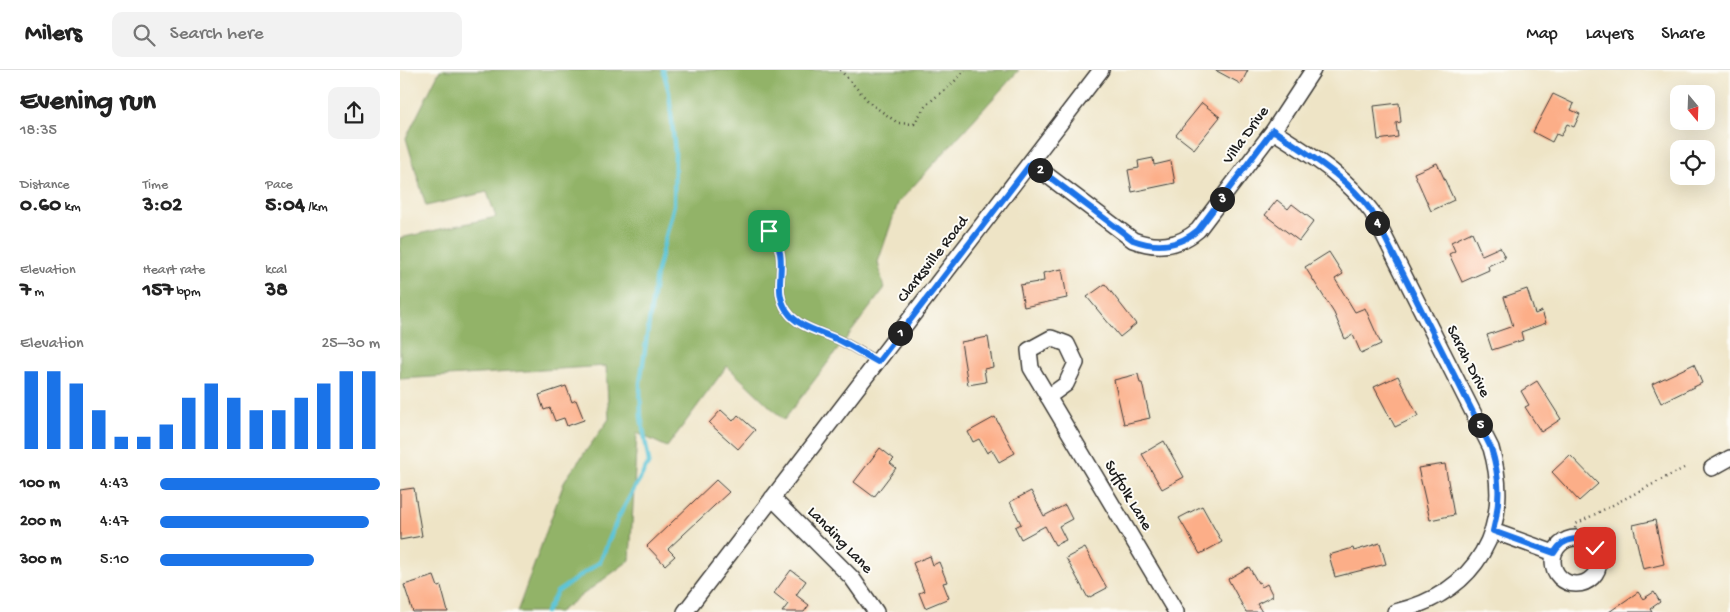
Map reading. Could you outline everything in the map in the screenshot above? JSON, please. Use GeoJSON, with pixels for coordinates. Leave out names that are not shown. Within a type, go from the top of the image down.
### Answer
{"type":"FeatureCollection","features":[{"type":"Feature","properties":{"kind":"street","name":"Clarksville Road"},"geometry":{"type":"LineString","coordinates":[[684,612],[1101,70]]}},
{"type":"Feature","properties":{"kind":"street","name":"Villa Drive"},"geometry":{"type":"LineString","coordinates":[[1031,163],[1133,240],[1146,245],[1175,244],[1189,238],[1198,230],[1273,130],[1312,70]]}},
{"type":"Feature","properties":{"kind":"street","name":"Sarah Drive"},"geometry":{"type":"LineString","coordinates":[[1273,130],[1343,178],[1358,192],[1372,212],[1491,448],[1498,470],[1500,491],[1493,531],[1477,562],[1463,578],[1447,591],[1426,603],[1395,612]]}},
{"type":"Feature","properties":{"kind":"street","name":"Suffolk Lane"},"geometry":{"type":"LineString","coordinates":[[1048,397],[1066,384],[1076,363],[1066,344],[1051,338],[1029,350],[1031,368],[1048,397],[1176,612]]}},
{"type":"Feature","properties":{"kind":"street"},"geometry":{"type":"LineString","coordinates":[[1712,468],[1730,458]]}},
{"type":"Feature","properties":{"kind":"street","name":"Landing Lane"},"geometry":{"type":"LineString","coordinates":[[772,498],[852,578],[876,612]]}},
{"type":"Feature","properties":{"kind":"street"},"geometry":{"type":"LineString","coordinates":[[1493,531],[1554,553]]}},
{"type":"Feature","properties":{"kind":"street"},"geometry":{"type":"LineString","coordinates":[[1574,538],[1585,540],[1595,548],[1599,563],[1592,577],[1578,584],[1563,580],[1554,568],[1554,553],[1562,543],[1574,538]]}},
{"type":"Feature","properties":{"kind":"lane"},"geometry":{"type":"LineString","coordinates":[[769,231],[778,242],[782,256],[781,297],[786,310],[806,326],[841,341],[878,362]]}},
{"type":"Feature","properties":{"kind":"path"},"geometry":{"type":"LineString","coordinates":[[840,70],[871,104],[898,123],[914,124],[926,105],[953,83],[965,70]]}},
{"type":"Feature","properties":{"kind":"path"},"geometry":{"type":"LineString","coordinates":[[1574,538],[1576,524],[1684,468]]}},
{"type":"Feature","properties":{"kind":"green space"},"geometry":{"type":"Polygon","coordinates":[[[440,70],[1019,70],[898,203],[878,262],[884,289],[784,420],[727,366],[667,447],[637,433],[630,560],[559,612],[517,612],[565,480],[609,419],[606,366],[400,379],[400,238],[496,217],[487,192],[426,206],[406,138],[440,70]]]}},
{"type":"Feature","properties":{"kind":"building"},"geometry":{"type":"Polygon","coordinates":[[[1215,70],[1248,70],[1241,84],[1215,70]]]}},
{"type":"Feature","properties":{"kind":"building"},"geometry":{"type":"Polygon","coordinates":[[[1553,94],[1574,104],[1571,110],[1580,114],[1574,127],[1567,124],[1561,136],[1556,134],[1552,142],[1533,132],[1553,94]]]}},
{"type":"Feature","properties":{"kind":"building"},"geometry":{"type":"Polygon","coordinates":[[[1202,103],[1220,117],[1194,149],[1176,135],[1202,103]]]}},
{"type":"Feature","properties":{"kind":"building"},"geometry":{"type":"Polygon","coordinates":[[[1399,103],[1401,122],[1396,123],[1398,137],[1378,140],[1374,106],[1399,103]]]}},
{"type":"Feature","properties":{"kind":"building"},"geometry":{"type":"Polygon","coordinates":[[[1153,158],[1154,165],[1171,161],[1175,183],[1132,192],[1128,170],[1139,168],[1138,161],[1153,158]]]}},
{"type":"Feature","properties":{"kind":"building"},"geometry":{"type":"Polygon","coordinates":[[[1437,163],[1454,200],[1431,211],[1414,173],[1437,163]]]}},
{"type":"Feature","properties":{"kind":"building"},"geometry":{"type":"Polygon","coordinates":[[[1277,200],[1288,209],[1292,204],[1314,221],[1299,241],[1265,215],[1277,200]]]}},
{"type":"Feature","properties":{"kind":"building"},"geometry":{"type":"Polygon","coordinates":[[[1472,232],[1482,255],[1500,247],[1505,258],[1488,266],[1489,270],[1462,282],[1449,254],[1455,251],[1451,242],[1472,232]]]}},
{"type":"Feature","properties":{"kind":"building"},"geometry":{"type":"Polygon","coordinates":[[[1329,252],[1343,274],[1335,279],[1355,312],[1365,308],[1381,344],[1361,353],[1353,335],[1345,339],[1334,313],[1305,267],[1329,252]]]}},
{"type":"Feature","properties":{"kind":"building"},"geometry":{"type":"Polygon","coordinates":[[[1062,269],[1067,298],[1024,307],[1020,285],[1044,281],[1043,273],[1062,269]]]}},
{"type":"Feature","properties":{"kind":"building"},"geometry":{"type":"Polygon","coordinates":[[[1105,284],[1136,324],[1120,337],[1087,297],[1105,284]]]}},
{"type":"Feature","properties":{"kind":"building"},"geometry":{"type":"Polygon","coordinates":[[[1527,289],[1535,314],[1542,311],[1546,323],[1521,332],[1523,340],[1492,350],[1487,335],[1513,326],[1504,297],[1527,289]]]}},
{"type":"Feature","properties":{"kind":"building"},"geometry":{"type":"Polygon","coordinates":[[[988,337],[993,367],[984,369],[986,382],[968,385],[961,342],[988,337]]]}},
{"type":"Feature","properties":{"kind":"building"},"geometry":{"type":"Polygon","coordinates":[[[1694,364],[1702,383],[1661,403],[1652,384],[1694,364]]]}},
{"type":"Feature","properties":{"kind":"building"},"geometry":{"type":"Polygon","coordinates":[[[1138,374],[1150,418],[1124,424],[1114,380],[1138,374]]]}},
{"type":"Feature","properties":{"kind":"building"},"geometry":{"type":"Polygon","coordinates":[[[1398,376],[1418,416],[1395,427],[1374,387],[1398,376]]]}},
{"type":"Feature","properties":{"kind":"building"},"geometry":{"type":"Polygon","coordinates":[[[1537,381],[1561,419],[1541,432],[1525,407],[1529,405],[1521,391],[1537,381]]]}},
{"type":"Feature","properties":{"kind":"building"},"geometry":{"type":"Polygon","coordinates":[[[566,386],[572,402],[576,400],[584,420],[567,426],[564,418],[555,421],[550,408],[544,410],[539,395],[566,386]]]}},
{"type":"Feature","properties":{"kind":"building"},"geometry":{"type":"Polygon","coordinates":[[[721,410],[733,421],[738,415],[755,430],[738,449],[709,423],[721,410]]]}},
{"type":"Feature","properties":{"kind":"building"},"geometry":{"type":"Polygon","coordinates":[[[995,417],[1015,453],[999,462],[992,450],[987,453],[979,439],[973,442],[968,432],[995,417]]]}},
{"type":"Feature","properties":{"kind":"building"},"geometry":{"type":"Polygon","coordinates":[[[1164,441],[1184,477],[1162,489],[1142,454],[1164,441]]]}},
{"type":"Feature","properties":{"kind":"building"},"geometry":{"type":"Polygon","coordinates":[[[880,448],[894,459],[890,463],[896,468],[874,497],[854,482],[880,448]]]}},
{"type":"Feature","properties":{"kind":"building"},"geometry":{"type":"Polygon","coordinates":[[[1570,455],[1598,484],[1579,501],[1552,472],[1570,455]]]}},
{"type":"Feature","properties":{"kind":"building"},"geometry":{"type":"Polygon","coordinates":[[[1445,464],[1454,515],[1430,520],[1418,468],[1445,464]]]}},
{"type":"Feature","properties":{"kind":"building"},"geometry":{"type":"Polygon","coordinates":[[[716,480],[729,492],[668,549],[675,556],[665,565],[647,546],[716,480]]]}},
{"type":"Feature","properties":{"kind":"building"},"geometry":{"type":"Polygon","coordinates":[[[414,488],[422,536],[400,540],[400,490],[414,488]]]}},
{"type":"Feature","properties":{"kind":"building"},"geometry":{"type":"Polygon","coordinates":[[[1031,491],[1044,516],[1065,505],[1072,519],[1059,526],[1066,540],[1055,545],[1045,526],[1021,539],[1015,527],[1021,524],[1010,502],[1031,491]]]}},
{"type":"Feature","properties":{"kind":"building"},"geometry":{"type":"Polygon","coordinates":[[[1202,506],[1222,542],[1200,554],[1179,518],[1202,506]]]}},
{"type":"Feature","properties":{"kind":"building"},"geometry":{"type":"Polygon","coordinates":[[[1655,520],[1664,564],[1643,569],[1633,525],[1655,520]]]}},
{"type":"Feature","properties":{"kind":"building"},"geometry":{"type":"Polygon","coordinates":[[[1380,543],[1386,564],[1335,577],[1329,555],[1353,548],[1354,551],[1380,543]]]}},
{"type":"Feature","properties":{"kind":"building"},"geometry":{"type":"Polygon","coordinates":[[[1085,548],[1107,588],[1088,598],[1066,558],[1085,548]]]}},
{"type":"Feature","properties":{"kind":"building"},"geometry":{"type":"Polygon","coordinates":[[[930,556],[933,565],[939,562],[947,582],[943,583],[949,598],[925,608],[919,593],[924,591],[913,563],[930,556]]]}},
{"type":"Feature","properties":{"kind":"building"},"geometry":{"type":"Polygon","coordinates":[[[1249,567],[1258,583],[1260,582],[1262,587],[1267,584],[1273,596],[1257,604],[1262,612],[1246,612],[1228,579],[1249,567]]]}},
{"type":"Feature","properties":{"kind":"building"},"geometry":{"type":"Polygon","coordinates":[[[791,570],[806,581],[796,595],[809,605],[804,612],[782,612],[788,604],[774,593],[791,570]]]}},
{"type":"Feature","properties":{"kind":"building"},"geometry":{"type":"Polygon","coordinates":[[[434,576],[438,587],[441,586],[448,612],[413,612],[404,585],[434,576]]]}},
{"type":"Feature","properties":{"kind":"building"},"geometry":{"type":"Polygon","coordinates":[[[1638,592],[1643,599],[1654,592],[1660,602],[1650,609],[1652,612],[1609,612],[1638,592]]]}},
{"type":"Feature","properties":{"kind":"waterway"},"geometry":{"type":"LineString","coordinates":[[546,612],[557,592],[600,562],[618,518],[649,462],[641,417],[640,383],[656,275],[674,205],[675,153],[669,92],[663,70]]}},
{"type":"Feature","properties":{"kind":"route"},"geometry":{"type":"LineString","coordinates":[[769,231],[778,242],[782,256],[781,297],[786,310],[793,318],[806,326],[841,341],[878,362],[1031,163],[1133,240],[1146,245],[1175,244],[1189,238],[1198,230],[1273,130],[1343,178],[1358,192],[1372,212],[1491,448],[1498,470],[1500,491],[1498,512],[1493,531],[1554,553],[1562,543],[1574,538],[1585,540],[1595,548]]}}]}
